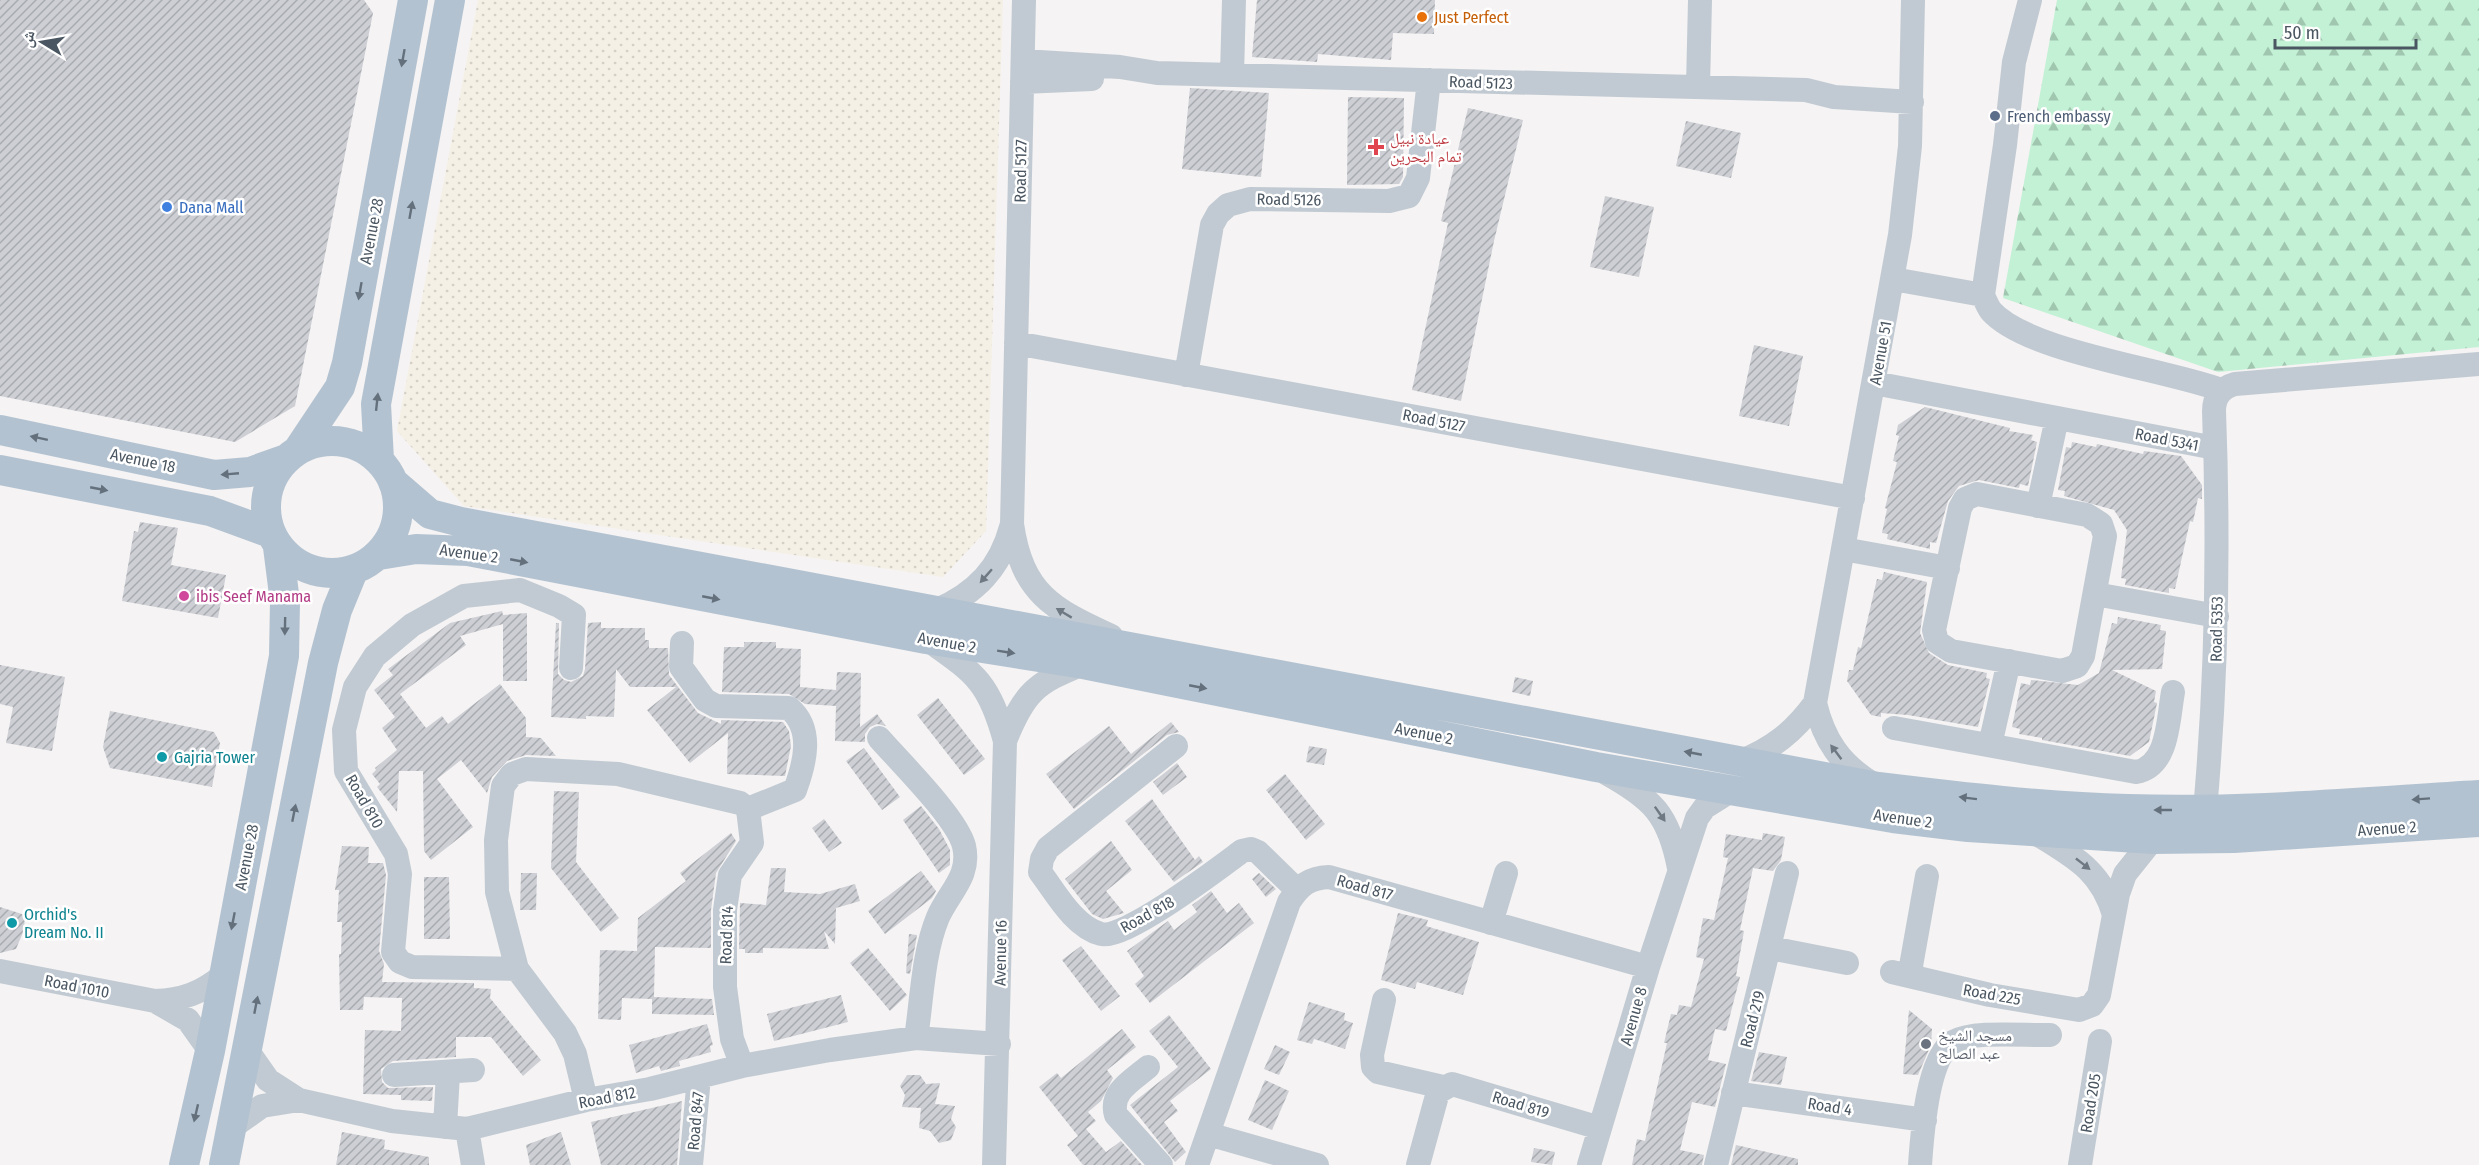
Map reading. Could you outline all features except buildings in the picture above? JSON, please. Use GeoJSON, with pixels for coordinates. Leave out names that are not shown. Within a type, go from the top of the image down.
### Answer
{"type":"FeatureCollection","features":[{"type":"Feature","properties":{"kind":"main road","name":"Avenue 28"},"geometry":{"type":"LineString","coordinates":[[292,454],[340,387],[347,363],[413,0]]}},
{"type":"Feature","properties":{"kind":"main road"},"geometry":{"type":"LineString","coordinates":[[0,470],[210,511],[274,540],[293,561],[312,571],[340,574],[353,571],[378,555],[390,539],[397,521],[398,501],[386,471],[376,404],[450,0]]}},
{"type":"Feature","properties":{"kind":"main road","name":"Avenue 18"},"geometry":{"type":"LineString","coordinates":[[0,430],[214,475],[250,472],[292,454]]}},
{"type":"Feature","properties":{"kind":"main road"},"geometry":{"type":"LineString","coordinates":[[274,540],[266,502],[276,471],[292,454],[314,443],[340,442],[365,449],[386,471]]}},
{"type":"Feature","properties":{"kind":"main road","name":"Avenue 2"},"geometry":{"type":"LineString","coordinates":[[386,471],[430,514],[461,522],[1136,647],[1736,776],[1893,818],[2034,832],[2153,838],[2234,838],[2479,822]]}},
{"type":"Feature","properties":{"kind":"main road","name":"Avenue 28"},"geometry":{"type":"LineString","coordinates":[[184,1165],[210,1051],[284,656],[285,602],[274,540]]}},
{"type":"Feature","properties":{"kind":"main road","name":"Avenue 2"},"geometry":{"type":"LineString","coordinates":[[378,555],[416,549],[442,548],[468,551],[926,639],[1083,664],[1596,767],[1878,787],[2052,806],[2205,810],[2473,794]]}},
{"type":"Feature","properties":{"kind":"main road"},"geometry":{"type":"LineString","coordinates":[[224,1165],[323,663],[337,610],[353,571]]}},
{"type":"Feature","properties":{"kind":"street","name":"Road 5127"},"geometry":{"type":"LineString","coordinates":[[1024,0],[1012,524],[1022,567],[1033,587],[1048,603],[1067,616],[1136,647]]}},
{"type":"Feature","properties":{"kind":"street"},"geometry":{"type":"LineString","coordinates":[[1232,75],[1234,0]]}},
{"type":"Feature","properties":{"kind":"street"},"geometry":{"type":"LineString","coordinates":[[1698,87],[1700,0]]}},
{"type":"Feature","properties":{"kind":"street","name":"Avenue 51"},"geometry":{"type":"LineString","coordinates":[[1878,787],[1854,773],[1835,753],[1821,729],[1815,703],[1893,279],[1906,191],[1912,93],[1913,0]]}},
{"type":"Feature","properties":{"kind":"street"},"geometry":{"type":"LineString","coordinates":[[2030,0],[2014,62],[2005,145],[1983,295],[1991,311],[2011,326],[2040,342],[2192,379],[2221,390],[2240,383],[2479,364]]}},
{"type":"Feature","properties":{"kind":"street","name":"Road 5123"},"geometry":{"type":"LineString","coordinates":[[1023,72],[1120,67],[1157,73],[1806,90],[1836,83],[1912,93]]}},
{"type":"Feature","properties":{"kind":"street","name":"Road 5126"},"geometry":{"type":"LineString","coordinates":[[1186,375],[1212,225],[1218,214],[1228,205],[1250,198],[1389,201],[1409,196],[1418,178],[1429,80]]}},
{"type":"Feature","properties":{"kind":"street"},"geometry":{"type":"LineString","coordinates":[[1893,279],[1983,295]]}},
{"type":"Feature","properties":{"kind":"street","name":"Road 5127"},"geometry":{"type":"LineString","coordinates":[[1016,343],[1853,498]]}},
{"type":"Feature","properties":{"kind":"street","name":"Road 5341"},"geometry":{"type":"LineString","coordinates":[[1874,384],[2215,448],[2214,404],[2221,390]]}},
{"type":"Feature","properties":{"kind":"street"},"geometry":{"type":"LineString","coordinates":[[2038,506],[2057,418]]}},
{"type":"Feature","properties":{"kind":"street","name":"Road 5353"},"geometry":{"type":"LineString","coordinates":[[2205,810],[2217,616],[2215,448]]}},
{"type":"Feature","properties":{"kind":"street"},"geometry":{"type":"LineString","coordinates":[[1977,494],[2038,506],[2092,517],[2101,524],[2105,536],[2084,656],[2077,666],[2062,670],[1946,650],[1937,642],[1934,630],[1960,508],[1965,499],[1977,494]]}},
{"type":"Feature","properties":{"kind":"street","name":"Road 5127"},"geometry":{"type":"LineString","coordinates":[[937,610],[973,591],[987,577],[999,560],[1012,524]]}},
{"type":"Feature","properties":{"kind":"street"},"geometry":{"type":"LineString","coordinates":[[1843,549],[1948,568]]}},
{"type":"Feature","properties":{"kind":"street","name":"Road 810"},"geometry":{"type":"LineString","coordinates":[[517,969],[412,966],[400,962],[393,952],[400,874],[396,854],[346,771],[344,730],[355,687],[375,656],[412,625],[464,596],[520,590],[559,606],[574,615],[571,668]]}},
{"type":"Feature","properties":{"kind":"street"},"geometry":{"type":"LineString","coordinates":[[2095,594],[2217,616]]}},
{"type":"Feature","properties":{"kind":"street","name":"Avenue 16"},"geometry":{"type":"LineString","coordinates":[[926,639],[961,663],[984,685],[997,713],[1005,741],[999,1044],[994,1165]]}},
{"type":"Feature","properties":{"kind":"street"},"geometry":{"type":"LineString","coordinates":[[586,1100],[575,1054],[565,1033],[517,969],[497,892],[496,840],[503,786],[512,774],[526,769],[618,774],[740,803],[748,808],[795,790],[803,767],[806,731],[797,715],[789,708],[716,706],[705,700],[681,667],[682,643]]}},
{"type":"Feature","properties":{"kind":"street"},"geometry":{"type":"LineString","coordinates":[[1990,746],[2009,661]]}},
{"type":"Feature","properties":{"kind":"street","name":"Avenue 16"},"geometry":{"type":"LineString","coordinates":[[1005,741],[1017,710],[1033,690],[1055,675],[1083,664]]}},
{"type":"Feature","properties":{"kind":"street"},"geometry":{"type":"LineString","coordinates":[[1894,728],[2136,772],[2145,771],[2152,767],[2161,753],[2173,692]]}},
{"type":"Feature","properties":{"kind":"street","name":"Avenue 51"},"geometry":{"type":"LineString","coordinates":[[1736,776],[1762,753],[1783,740],[1815,703]]}},
{"type":"Feature","properties":{"kind":"street"},"geometry":{"type":"LineString","coordinates":[[879,738],[954,826],[964,846],[964,870],[957,889],[946,901],[937,918],[916,1038]]}},
{"type":"Feature","properties":{"kind":"street","name":"Road 818"},"geometry":{"type":"LineString","coordinates":[[1176,746],[1048,848],[1045,853],[1040,872],[1075,917],[1087,928],[1102,935],[1119,931],[1165,906],[1242,851],[1251,849],[1258,852],[1296,890]]}},
{"type":"Feature","properties":{"kind":"street"},"geometry":{"type":"LineString","coordinates":[[1596,767],[1638,791],[1659,811],[1669,828],[1679,868]]}},
{"type":"Feature","properties":{"kind":"street","name":"Avenue 8"},"geometry":{"type":"LineString","coordinates":[[1589,1165],[1679,868],[1698,818],[1705,807],[1736,776]]}},
{"type":"Feature","properties":{"kind":"street","name":"Road 814"},"geometry":{"type":"LineString","coordinates":[[742,1066],[732,1039],[724,987],[725,910],[730,875],[752,843],[748,808]]}},
{"type":"Feature","properties":{"kind":"street"},"geometry":{"type":"LineString","coordinates":[[2034,832],[2085,864],[2095,875],[2110,901],[2114,915]]}},
{"type":"Feature","properties":{"kind":"street"},"geometry":{"type":"LineString","coordinates":[[2114,915],[2125,873],[2153,838]]}},
{"type":"Feature","properties":{"kind":"street"},"geometry":{"type":"LineString","coordinates":[[1491,922],[1506,873]]}},
{"type":"Feature","properties":{"kind":"street","name":"Road 219"},"geometry":{"type":"LineString","coordinates":[[1716,1165],[1787,873]]}},
{"type":"Feature","properties":{"kind":"street","name":"Road 225"},"geometry":{"type":"LineString","coordinates":[[1927,876],[1911,966],[1903,974],[1924,981],[1990,995],[2079,1010],[2092,1005],[2099,995],[2114,915]]}},
{"type":"Feature","properties":{"kind":"street","name":"Road 817"},"geometry":{"type":"LineString","coordinates":[[1296,890],[1311,878],[1329,877],[1648,967]]}},
{"type":"Feature","properties":{"kind":"street"},"geometry":{"type":"LineString","coordinates":[[1197,1165],[1289,902],[1296,890]]}},
{"type":"Feature","properties":{"kind":"street"},"geometry":{"type":"LineString","coordinates":[[1770,948],[1847,963]]}},
{"type":"Feature","properties":{"kind":"street","name":"Road 1010"},"geometry":{"type":"LineString","coordinates":[[0,971],[155,1001],[188,1020],[210,1051]]}},
{"type":"Feature","properties":{"kind":"street","name":"Road 1010"},"geometry":{"type":"LineString","coordinates":[[155,1001],[192,995],[212,985],[223,975]]}},
{"type":"Feature","properties":{"kind":"street","name":"Road 819"},"geometry":{"type":"LineString","coordinates":[[1384,1000],[1372,1054],[1373,1067],[1378,1072],[1443,1087],[1452,1084],[1461,1086],[1600,1128]]}},
{"type":"Feature","properties":{"kind":"street"},"geometry":{"type":"LineString","coordinates":[[1920,1165],[1925,1120],[1939,1058],[1952,1043],[1969,1037],[2050,1035]]}},
{"type":"Feature","properties":{"kind":"street","name":"Road 812"},"geometry":{"type":"LineString","coordinates":[[247,1050],[268,1080],[299,1100],[392,1121],[456,1128],[586,1100],[650,1089],[742,1066],[830,1050],[916,1038],[999,1044]]}},
{"type":"Feature","properties":{"kind":"street","name":"Road 205"},"geometry":{"type":"LineString","coordinates":[[2085,1164],[2100,1041]]}},
{"type":"Feature","properties":{"kind":"street"},"geometry":{"type":"LineString","coordinates":[[1148,1067],[1116,1094],[1113,1106],[1116,1114],[1161,1165]]}},
{"type":"Feature","properties":{"kind":"street"},"geometry":{"type":"LineString","coordinates":[[394,1075],[473,1070]]}},
{"type":"Feature","properties":{"kind":"street"},"geometry":{"type":"LineString","coordinates":[[448,1073],[456,1128],[473,1165]]}},
{"type":"Feature","properties":{"kind":"street","name":"Road 847"},"geometry":{"type":"LineString","coordinates":[[691,1165],[699,1077]]}},
{"type":"Feature","properties":{"kind":"street"},"geometry":{"type":"LineString","coordinates":[[1418,1165],[1436,1099],[1443,1087]]}},
{"type":"Feature","properties":{"kind":"street","name":"Road 4"},"geometry":{"type":"LineString","coordinates":[[1733,1093],[1925,1120]]}},
{"type":"Feature","properties":{"kind":"street","name":"Road 812"},"geometry":{"type":"LineString","coordinates":[[231,1128],[262,1106],[299,1100]]}},
{"type":"Feature","properties":{"kind":"street"},"geometry":{"type":"LineString","coordinates":[[1208,1134],[1317,1165]]}},
{"type":"Feature","properties":{"kind":"green space"},"geometry":{"type":"Polygon","coordinates":[[[2057,0],[2479,0],[2479,347],[2218,372],[2003,298],[2057,0]]]}},
{"type":"Feature","properties":{"kind":"sand"},"geometry":{"type":"Polygon","coordinates":[[[478,0],[1003,0],[986,531],[943,577],[464,506],[397,431],[478,0]]]}},
{"type":"Feature","properties":{"kind":"place","name":"Just Perfect"},"geometry":{"type":"Point","coordinates":[1422,17]}},
{"type":"Feature","properties":{"kind":"place","name":"French embassy"},"geometry":{"type":"Point","coordinates":[1995,116]}},
{"type":"Feature","properties":{"kind":"place","name":"عيادة نبيل تمام البحرين"},"geometry":{"type":"Point","coordinates":[1376,147]}},
{"type":"Feature","properties":{"kind":"place","name":"Dana Mall"},"geometry":{"type":"Point","coordinates":[167,207]}},
{"type":"Feature","properties":{"kind":"place","name":"ibis Seef Manama"},"geometry":{"type":"Point","coordinates":[184,596]}},
{"type":"Feature","properties":{"kind":"place","name":"Gajria Tower"},"geometry":{"type":"Point","coordinates":[162,757]}},
{"type":"Feature","properties":{"kind":"place","name":"Orchid's Dream No. II"},"geometry":{"type":"Point","coordinates":[12,923]}},
{"type":"Feature","properties":{"kind":"place","name":"مسجد الشيخ عبد الصالح"},"geometry":{"type":"Point","coordinates":[1926,1044]}}]}
